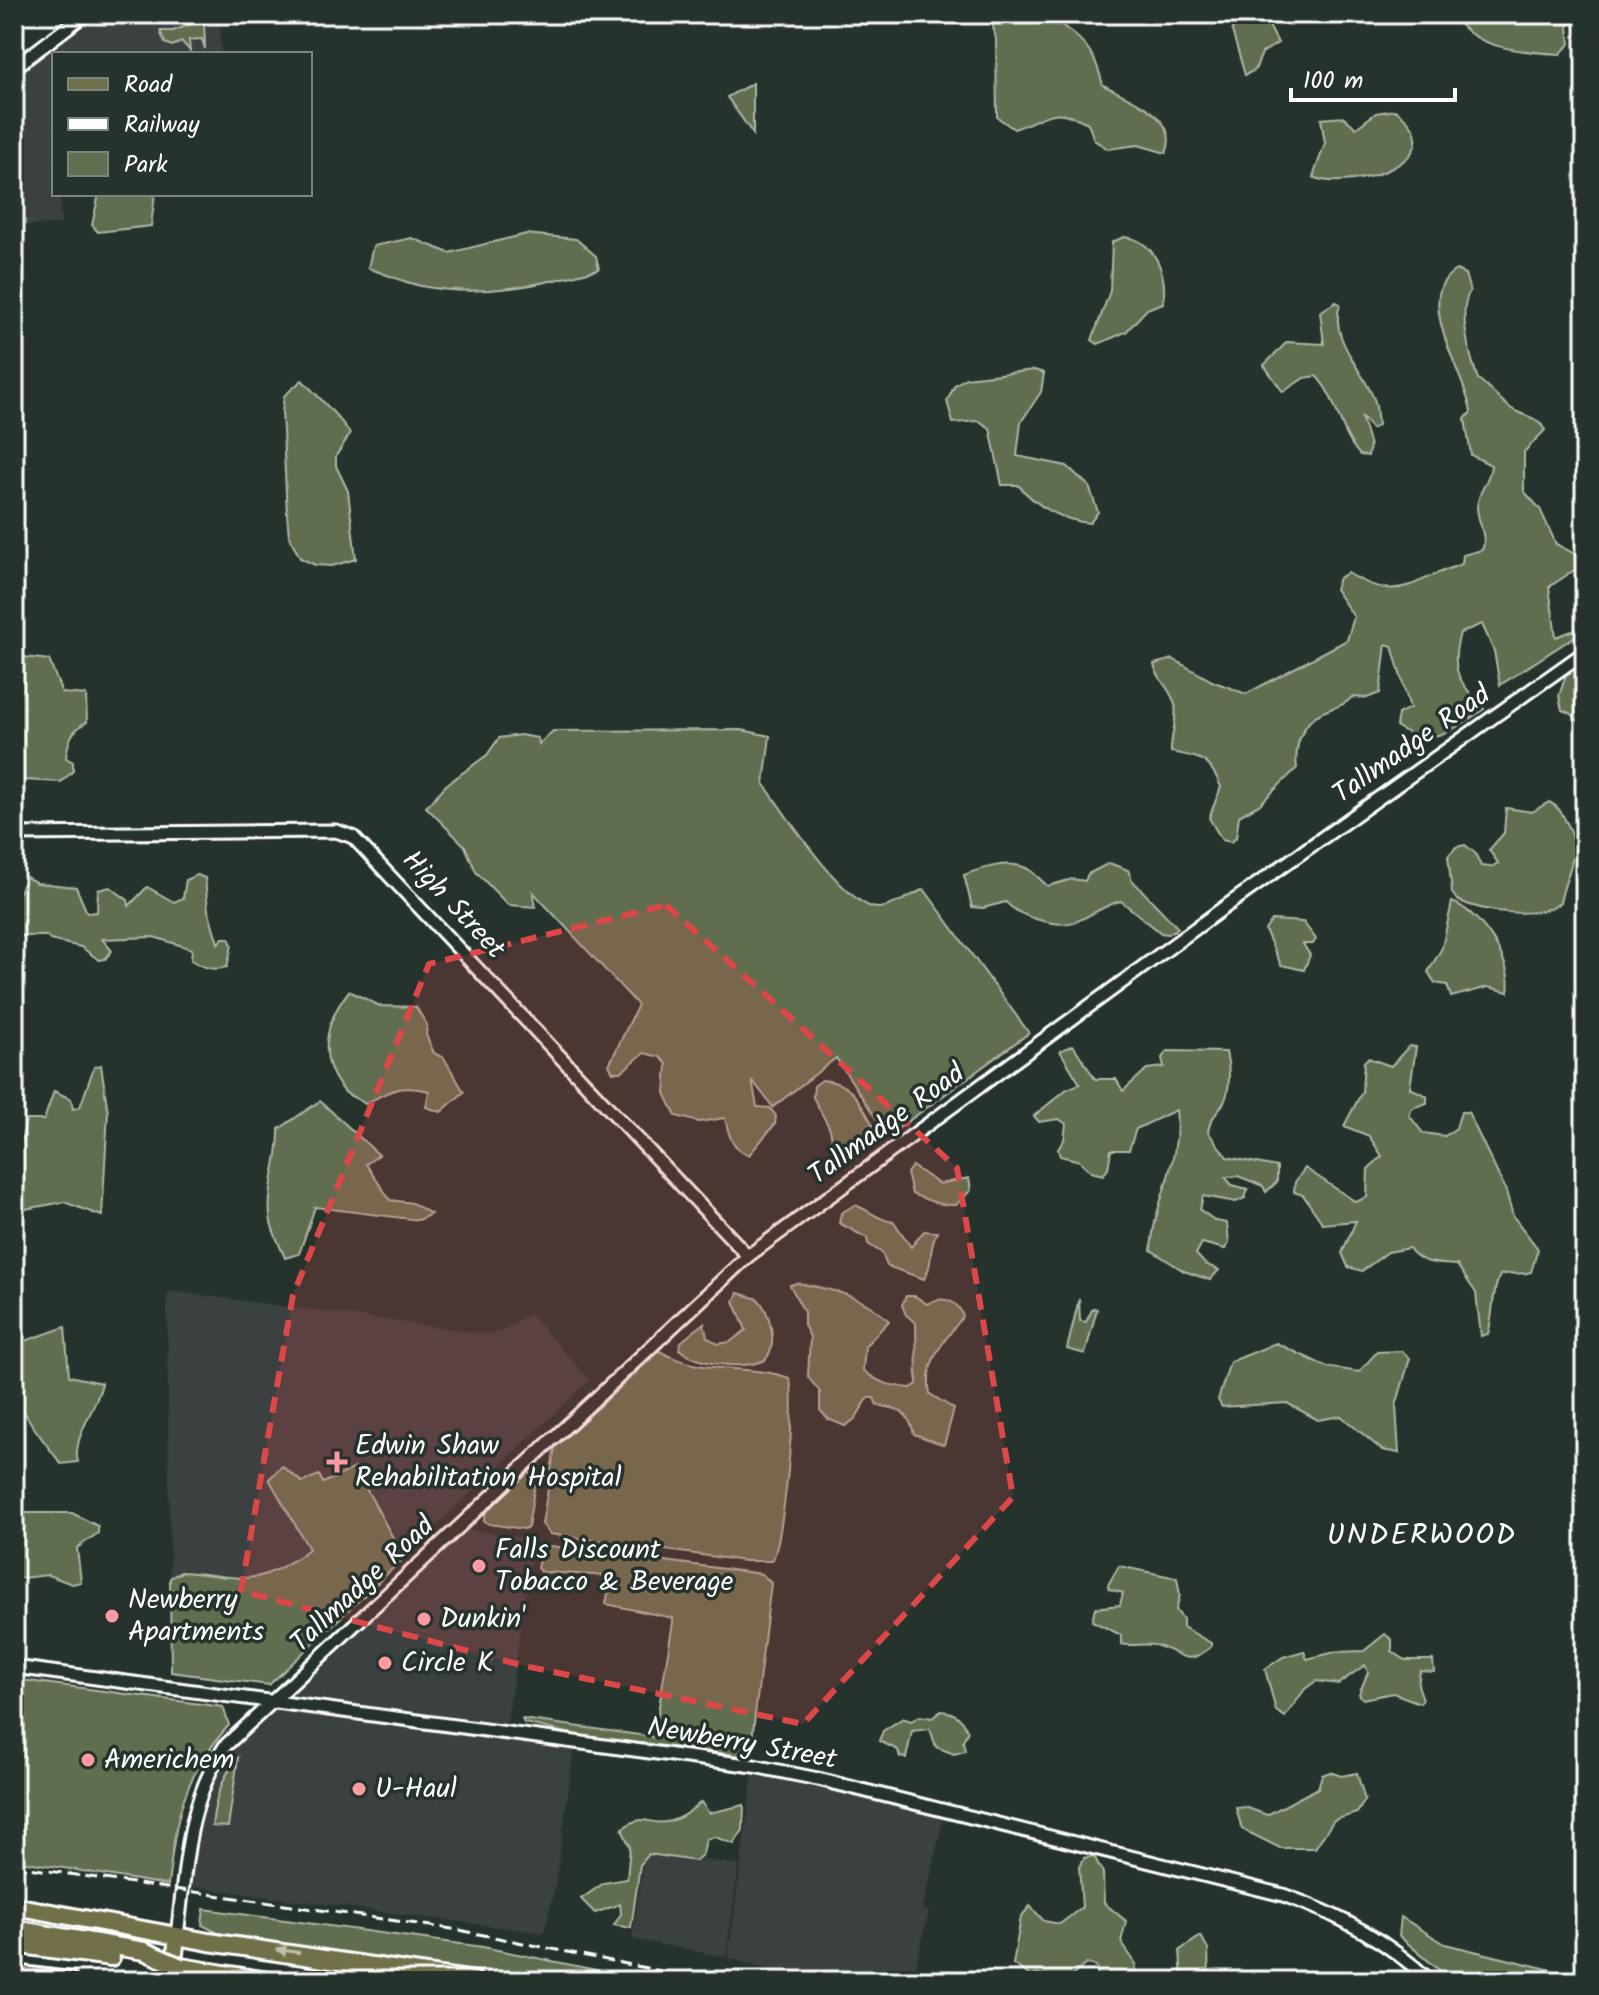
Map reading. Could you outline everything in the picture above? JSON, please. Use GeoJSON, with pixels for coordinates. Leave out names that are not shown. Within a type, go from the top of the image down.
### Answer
{"type":"FeatureCollection","features":[{"type":"Feature","properties":{"kind":"highway"},"geometry":{"type":"LineString","coordinates":[[14,1906],[474,1981]]}},
{"type":"Feature","properties":{"kind":"highway"},"geometry":{"type":"LineString","coordinates":[[14,1929],[144,1956],[176,1974],[200,1970],[268,1981]]}},
{"type":"Feature","properties":{"kind":"highway"},"geometry":{"type":"LineString","coordinates":[[14,1944],[144,1956]]}},
{"type":"Feature","properties":{"kind":"highway"},"geometry":{"type":"LineString","coordinates":[[14,1974],[69,1981]]}},
{"type":"Feature","properties":{"kind":"main road"},"geometry":{"type":"LineString","coordinates":[[176,1974],[177,1935]]}},
{"type":"Feature","properties":{"kind":"street"},"geometry":{"type":"LineString","coordinates":[[14,68],[85,14]]}},
{"type":"Feature","properties":{"kind":"street","name":"Tallmadge Road"},"geometry":{"type":"LineString","coordinates":[[177,1935],[192,1819],[201,1788],[225,1746],[748,1256],[1222,909],[1585,652]]}},
{"type":"Feature","properties":{"kind":"street","name":"High Street"},"geometry":{"type":"LineString","coordinates":[[14,834],[336,831],[353,837],[748,1256]]}},
{"type":"Feature","properties":{"kind":"street","name":"Newberry Street"},"geometry":{"type":"LineString","coordinates":[[14,1667],[754,1766],[818,1779],[1283,1895],[1335,1914],[1403,1956],[1430,1981]]}},
{"type":"Feature","properties":{"kind":"highlighted area"},"geometry":{"type":"Polygon","coordinates":[[[666,905],[957,1168],[1013,1497],[803,1724],[525,1666],[241,1591],[293,1295],[429,964],[666,905]]]}},
{"type":"Feature","properties":{"kind":"shaded area"},"geometry":{"type":"Polygon","coordinates":[[[85,14],[220,14],[221,52],[52,52],[52,196],[60,196],[61,224],[14,226],[14,68],[85,14]]]}},
{"type":"Feature","properties":{"kind":"shaded area","name":"Edwin Shaw Rehabilitation Hospital"},"geometry":{"type":"Polygon","coordinates":[[[171,1291],[489,1334],[504,1330],[529,1313],[590,1380],[269,1685],[171,1672],[167,1297],[171,1291]]]}},
{"type":"Feature","properties":{"kind":"shaded area"},"geometry":{"type":"Polygon","coordinates":[[[464,1529],[534,1539],[506,1730],[277,1700],[464,1529]]]}},
{"type":"Feature","properties":{"kind":"shaded area"},"geometry":{"type":"Polygon","coordinates":[[[272,1705],[574,1747],[556,1883],[544,1933],[185,1886],[195,1812],[218,1761],[272,1705]]]}},
{"type":"Feature","properties":{"kind":"shaded area"},"geometry":{"type":"Polygon","coordinates":[[[754,1766],[945,1811],[923,1909],[929,1911],[912,1981],[808,1981],[728,1958],[754,1766]]]}},
{"type":"Feature","properties":{"kind":"shaded area"},"geometry":{"type":"Polygon","coordinates":[[[645,1852],[739,1865],[726,1957],[632,1939],[645,1852]]]}},
{"type":"Feature","properties":{"kind":"green space"},"geometry":{"type":"Polygon","coordinates":[[[990,14],[1061,14],[1064,27],[1090,52],[1103,85],[1150,110],[1160,119],[1169,140],[1166,153],[1138,145],[1108,149],[1094,140],[1088,123],[1065,114],[1050,114],[1014,129],[997,117],[996,39],[990,14]]]}},
{"type":"Feature","properties":{"kind":"green space"},"geometry":{"type":"Polygon","coordinates":[[[1235,14],[1263,14],[1278,43],[1262,53],[1255,70],[1245,75],[1232,31],[1235,14]]]}},
{"type":"Feature","properties":{"kind":"green space"},"geometry":{"type":"Polygon","coordinates":[[[1453,14],[1577,14],[1568,27],[1570,44],[1560,54],[1515,50],[1485,42],[1461,26],[1453,14]]]}},
{"type":"Feature","properties":{"kind":"green space"},"geometry":{"type":"Polygon","coordinates":[[[204,19],[205,49],[202,39],[189,40],[190,51],[182,42],[172,46],[165,43],[160,31],[173,31],[204,19]]]}},
{"type":"Feature","properties":{"kind":"green space"},"geometry":{"type":"Polygon","coordinates":[[[753,83],[753,134],[727,97],[753,83]]]}},
{"type":"Feature","properties":{"kind":"green space"},"geometry":{"type":"Polygon","coordinates":[[[1395,110],[1412,127],[1416,143],[1408,156],[1393,168],[1373,176],[1330,181],[1313,177],[1325,143],[1321,119],[1344,117],[1356,128],[1376,113],[1395,110]]]}},
{"type":"Feature","properties":{"kind":"green space"},"geometry":{"type":"Polygon","coordinates":[[[99,196],[155,196],[151,226],[98,232],[92,225],[99,196]]]}},
{"type":"Feature","properties":{"kind":"green space"},"geometry":{"type":"Polygon","coordinates":[[[526,234],[576,239],[596,256],[599,269],[533,285],[466,291],[421,286],[368,268],[373,246],[412,238],[449,253],[526,234]]]}},
{"type":"Feature","properties":{"kind":"green space"},"geometry":{"type":"Polygon","coordinates":[[[1124,237],[1144,244],[1157,260],[1163,281],[1163,303],[1147,309],[1126,332],[1098,344],[1092,340],[1110,291],[1112,242],[1124,237]]]}},
{"type":"Feature","properties":{"kind":"green space"},"geometry":{"type":"Polygon","coordinates":[[[1456,270],[1465,274],[1470,291],[1466,300],[1465,322],[1478,379],[1508,406],[1534,419],[1545,430],[1524,452],[1524,491],[1540,509],[1556,544],[1575,554],[1576,569],[1549,587],[1556,637],[1580,628],[1577,635],[1500,685],[1494,651],[1482,624],[1460,633],[1456,657],[1458,675],[1484,709],[1452,729],[1431,736],[1408,733],[1396,726],[1398,714],[1410,708],[1392,646],[1386,644],[1380,693],[1367,698],[1352,697],[1316,716],[1305,728],[1298,743],[1297,768],[1259,805],[1239,816],[1236,838],[1231,842],[1222,840],[1209,818],[1221,787],[1203,760],[1171,752],[1175,705],[1154,664],[1173,659],[1212,681],[1246,694],[1347,640],[1354,617],[1335,589],[1339,578],[1348,573],[1381,587],[1405,586],[1462,564],[1463,555],[1482,550],[1484,540],[1477,507],[1491,465],[1471,455],[1465,419],[1471,412],[1439,316],[1443,282],[1456,270]]]}},
{"type":"Feature","properties":{"kind":"green space"},"geometry":{"type":"Polygon","coordinates":[[[1336,302],[1340,304],[1338,317],[1343,341],[1376,405],[1378,425],[1372,429],[1361,416],[1370,446],[1368,456],[1360,455],[1353,446],[1329,394],[1316,376],[1304,378],[1283,392],[1264,365],[1287,342],[1324,344],[1320,312],[1336,302]]]}},
{"type":"Feature","properties":{"kind":"green space"},"geometry":{"type":"Polygon","coordinates":[[[1034,370],[1044,373],[1041,392],[1021,422],[1017,456],[1067,466],[1089,486],[1098,512],[1090,523],[1051,511],[1033,500],[1018,485],[1002,485],[990,428],[979,421],[953,423],[947,401],[955,385],[966,378],[1034,370]]]}},
{"type":"Feature","properties":{"kind":"green space"},"geometry":{"type":"Polygon","coordinates":[[[302,380],[350,434],[336,456],[336,466],[348,491],[356,559],[332,566],[315,565],[300,558],[289,536],[282,412],[284,396],[302,380]]]}},
{"type":"Feature","properties":{"kind":"green space"},"geometry":{"type":"Polygon","coordinates":[[[16,656],[49,660],[62,693],[86,695],[87,722],[74,732],[67,752],[66,758],[73,762],[73,771],[61,782],[23,780],[18,756],[14,754],[16,656]]]}},
{"type":"Feature","properties":{"kind":"green space"},"geometry":{"type":"Polygon","coordinates":[[[1585,664],[1585,729],[1572,714],[1562,710],[1559,696],[1566,675],[1585,664]]]}},
{"type":"Feature","properties":{"kind":"green space"},"geometry":{"type":"Polygon","coordinates":[[[742,730],[770,736],[764,784],[834,877],[866,905],[879,908],[924,889],[1029,1033],[888,1136],[836,1058],[773,1107],[752,1080],[757,1107],[770,1108],[776,1116],[775,1124],[749,1155],[735,1145],[725,1118],[699,1122],[676,1116],[665,1093],[667,1064],[660,1057],[644,1053],[621,1072],[613,1072],[609,1065],[638,1005],[533,892],[536,907],[508,905],[476,872],[465,846],[426,807],[446,785],[487,755],[499,738],[520,735],[538,738],[539,744],[553,731],[742,730]]]}},
{"type":"Feature","properties":{"kind":"green space"},"geometry":{"type":"Polygon","coordinates":[[[1549,802],[1563,815],[1574,845],[1572,864],[1560,903],[1524,913],[1481,908],[1457,900],[1452,893],[1448,856],[1456,847],[1465,845],[1475,853],[1481,866],[1491,867],[1498,863],[1489,850],[1504,833],[1506,808],[1532,812],[1549,802]]]}},
{"type":"Feature","properties":{"kind":"green space"},"geometry":{"type":"Polygon","coordinates":[[[1109,863],[1128,870],[1132,880],[1178,928],[1168,934],[1161,933],[1121,901],[1067,923],[1028,916],[1006,902],[983,908],[972,907],[964,875],[987,867],[1021,866],[1048,886],[1072,879],[1085,881],[1088,874],[1109,863]]]}},
{"type":"Feature","properties":{"kind":"green space"},"geometry":{"type":"Polygon","coordinates":[[[197,875],[205,878],[208,910],[218,943],[223,938],[229,938],[232,945],[227,967],[213,969],[200,965],[191,960],[192,949],[154,937],[102,939],[112,951],[105,959],[99,960],[81,947],[50,940],[47,936],[14,936],[14,894],[18,894],[26,877],[37,883],[76,887],[87,913],[97,912],[98,890],[110,887],[128,900],[129,906],[147,887],[174,902],[183,898],[186,880],[197,875]]]}},
{"type":"Feature","properties":{"kind":"green space"},"geometry":{"type":"Polygon","coordinates":[[[1452,902],[1474,916],[1493,940],[1506,967],[1508,992],[1488,987],[1451,997],[1447,985],[1435,983],[1428,972],[1442,948],[1452,902]]]}},
{"type":"Feature","properties":{"kind":"green space"},"geometry":{"type":"Polygon","coordinates":[[[1272,920],[1303,922],[1316,939],[1313,944],[1303,944],[1310,955],[1304,970],[1281,965],[1265,930],[1272,920]]]}},
{"type":"Feature","properties":{"kind":"green space"},"geometry":{"type":"Polygon","coordinates":[[[349,991],[380,1006],[416,1007],[427,1025],[426,1035],[434,1053],[444,1058],[464,1092],[441,1112],[426,1107],[429,1091],[409,1088],[395,1090],[365,1104],[346,1093],[330,1067],[327,1041],[334,1015],[349,991]]]}},
{"type":"Feature","properties":{"kind":"green space"},"geometry":{"type":"Polygon","coordinates":[[[1073,1045],[1095,1079],[1116,1079],[1123,1091],[1147,1069],[1164,1067],[1162,1058],[1167,1051],[1226,1052],[1229,1086],[1208,1132],[1227,1157],[1277,1167],[1277,1182],[1266,1192],[1263,1186],[1238,1176],[1225,1177],[1232,1185],[1248,1189],[1245,1198],[1236,1202],[1203,1196],[1200,1210],[1216,1221],[1227,1223],[1229,1243],[1225,1249],[1202,1243],[1196,1254],[1205,1264],[1219,1270],[1210,1280],[1184,1271],[1151,1250],[1157,1214],[1172,1164],[1177,1129],[1176,1110],[1136,1129],[1129,1150],[1111,1150],[1108,1169],[1103,1175],[1091,1172],[1080,1161],[1060,1156],[1058,1149],[1064,1140],[1066,1124],[1059,1119],[1039,1122],[1034,1116],[1067,1089],[1080,1084],[1060,1051],[1073,1045]]]}},
{"type":"Feature","properties":{"kind":"green space"},"geometry":{"type":"Polygon","coordinates":[[[1409,1046],[1416,1047],[1410,1088],[1427,1096],[1427,1103],[1412,1108],[1409,1115],[1423,1133],[1445,1136],[1456,1128],[1461,1112],[1468,1112],[1506,1191],[1513,1216],[1538,1249],[1531,1272],[1500,1275],[1488,1334],[1481,1336],[1476,1293],[1457,1265],[1424,1260],[1409,1248],[1388,1252],[1362,1271],[1348,1267],[1342,1253],[1356,1221],[1323,1224],[1303,1195],[1294,1192],[1295,1182],[1305,1168],[1356,1202],[1367,1197],[1368,1169],[1382,1156],[1369,1136],[1344,1126],[1362,1092],[1364,1062],[1368,1058],[1391,1066],[1409,1046]]]}},
{"type":"Feature","properties":{"kind":"green space"},"geometry":{"type":"Polygon","coordinates":[[[101,1065],[108,1112],[102,1216],[64,1202],[14,1211],[14,1150],[20,1146],[26,1120],[44,1120],[54,1091],[71,1099],[73,1109],[80,1107],[94,1067],[101,1065]]]}},
{"type":"Feature","properties":{"kind":"green space"},"geometry":{"type":"Polygon","coordinates":[[[822,1080],[849,1090],[875,1129],[840,1162],[836,1159],[830,1129],[813,1097],[814,1086],[822,1080]]]}},
{"type":"Feature","properties":{"kind":"green space"},"geometry":{"type":"Polygon","coordinates":[[[320,1101],[379,1155],[366,1164],[390,1200],[412,1203],[431,1214],[419,1220],[315,1207],[299,1254],[285,1258],[270,1216],[279,1129],[320,1101]]]}},
{"type":"Feature","properties":{"kind":"green space"},"geometry":{"type":"Polygon","coordinates":[[[912,1166],[939,1184],[969,1178],[971,1190],[956,1205],[939,1204],[912,1194],[907,1173],[912,1166]]]}},
{"type":"Feature","properties":{"kind":"green space"},"geometry":{"type":"Polygon","coordinates":[[[855,1205],[894,1222],[911,1247],[924,1231],[937,1232],[924,1279],[887,1266],[882,1253],[868,1244],[867,1238],[839,1223],[841,1213],[855,1205]]]}},
{"type":"Feature","properties":{"kind":"green space"},"geometry":{"type":"Polygon","coordinates":[[[797,1283],[835,1291],[880,1312],[889,1321],[865,1346],[863,1370],[880,1381],[904,1387],[911,1388],[917,1384],[916,1323],[906,1315],[902,1305],[906,1296],[915,1296],[927,1304],[943,1300],[957,1306],[963,1316],[938,1351],[930,1371],[930,1394],[954,1409],[944,1445],[914,1434],[906,1416],[897,1410],[877,1405],[874,1398],[868,1398],[855,1419],[845,1426],[828,1419],[820,1410],[820,1392],[808,1377],[810,1337],[804,1325],[804,1312],[790,1285],[797,1283]]]}},
{"type":"Feature","properties":{"kind":"green space"},"geometry":{"type":"Polygon","coordinates":[[[738,1293],[758,1299],[766,1312],[772,1346],[765,1360],[745,1365],[720,1364],[697,1359],[679,1349],[681,1342],[704,1323],[707,1337],[718,1344],[730,1342],[746,1330],[734,1301],[738,1293]]]}},
{"type":"Feature","properties":{"kind":"green space"},"geometry":{"type":"Polygon","coordinates":[[[1079,1299],[1080,1321],[1086,1322],[1093,1308],[1097,1309],[1085,1354],[1067,1349],[1079,1299]]]}},
{"type":"Feature","properties":{"kind":"green space"},"geometry":{"type":"Polygon","coordinates":[[[65,1327],[69,1376],[102,1383],[81,1433],[78,1462],[61,1464],[22,1407],[13,1375],[22,1342],[65,1327]]]}},
{"type":"Feature","properties":{"kind":"green space"},"geometry":{"type":"Polygon","coordinates":[[[1276,1343],[1327,1367],[1359,1372],[1377,1352],[1402,1351],[1410,1358],[1396,1406],[1399,1453],[1382,1450],[1341,1416],[1318,1420],[1287,1403],[1222,1407],[1218,1400],[1230,1362],[1276,1343]]]}},
{"type":"Feature","properties":{"kind":"green space"},"geometry":{"type":"Polygon","coordinates":[[[660,1351],[691,1364],[789,1378],[792,1412],[788,1470],[781,1528],[772,1561],[745,1561],[550,1534],[542,1524],[555,1447],[660,1351]]]}},
{"type":"Feature","properties":{"kind":"green space"},"geometry":{"type":"Polygon","coordinates":[[[282,1466],[302,1482],[319,1475],[323,1483],[355,1468],[404,1558],[269,1685],[171,1672],[170,1578],[181,1572],[234,1578],[261,1576],[309,1549],[269,1479],[282,1466]]]}},
{"type":"Feature","properties":{"kind":"green space"},"geometry":{"type":"Polygon","coordinates":[[[529,1472],[536,1478],[528,1527],[524,1529],[484,1521],[485,1513],[529,1472]]]}},
{"type":"Feature","properties":{"kind":"green space"},"geometry":{"type":"Polygon","coordinates":[[[14,1513],[72,1513],[98,1526],[98,1533],[77,1548],[81,1582],[72,1584],[48,1575],[14,1579],[14,1513]]]}},
{"type":"Feature","properties":{"kind":"green space"},"geometry":{"type":"Polygon","coordinates":[[[551,1546],[762,1574],[771,1583],[751,1748],[746,1756],[581,1736],[524,1723],[522,1719],[654,1737],[673,1622],[673,1618],[606,1604],[611,1576],[541,1572],[537,1568],[542,1548],[551,1546]]]}},
{"type":"Feature","properties":{"kind":"green space"},"geometry":{"type":"Polygon","coordinates":[[[1119,1566],[1177,1578],[1180,1595],[1176,1610],[1183,1619],[1183,1627],[1211,1643],[1211,1647],[1190,1658],[1154,1645],[1121,1644],[1121,1635],[1092,1621],[1095,1608],[1120,1605],[1123,1593],[1109,1589],[1108,1585],[1119,1566]]]}},
{"type":"Feature","properties":{"kind":"green space"},"geometry":{"type":"Polygon","coordinates":[[[1385,1634],[1392,1640],[1392,1651],[1405,1660],[1433,1660],[1434,1672],[1420,1671],[1418,1685],[1423,1699],[1420,1703],[1393,1693],[1363,1699],[1359,1694],[1368,1672],[1365,1665],[1338,1684],[1316,1681],[1305,1689],[1285,1717],[1276,1711],[1265,1669],[1283,1657],[1304,1651],[1307,1659],[1335,1652],[1364,1651],[1385,1634]]]}},
{"type":"Feature","properties":{"kind":"green space"},"geometry":{"type":"Polygon","coordinates":[[[14,1679],[223,1707],[229,1725],[200,1763],[184,1799],[168,1885],[14,1860],[14,1679]]]}},
{"type":"Feature","properties":{"kind":"green space"},"geometry":{"type":"Polygon","coordinates":[[[941,1711],[954,1714],[968,1731],[963,1741],[965,1751],[954,1754],[936,1747],[930,1729],[912,1731],[906,1758],[900,1757],[898,1750],[879,1741],[883,1731],[903,1718],[911,1721],[920,1716],[932,1718],[941,1711]]]}},
{"type":"Feature","properties":{"kind":"green space"},"geometry":{"type":"Polygon","coordinates":[[[238,1758],[228,1827],[212,1826],[220,1789],[238,1758]]]}},
{"type":"Feature","properties":{"kind":"green space"},"geometry":{"type":"Polygon","coordinates":[[[1330,1772],[1341,1776],[1357,1773],[1365,1800],[1357,1813],[1334,1820],[1315,1848],[1280,1848],[1242,1829],[1236,1808],[1245,1807],[1267,1815],[1318,1788],[1322,1775],[1330,1772]]]}},
{"type":"Feature","properties":{"kind":"green space"},"geometry":{"type":"Polygon","coordinates":[[[701,1802],[709,1813],[744,1805],[743,1830],[734,1844],[715,1837],[706,1839],[703,1854],[695,1861],[649,1854],[640,1865],[631,1928],[614,1925],[621,1914],[620,1904],[595,1913],[581,1899],[604,1883],[627,1879],[630,1847],[622,1829],[640,1820],[671,1821],[685,1815],[701,1802]]]}},
{"type":"Feature","properties":{"kind":"green space"},"geometry":{"type":"Polygon","coordinates":[[[1094,1856],[1103,1873],[1104,1903],[1126,1921],[1121,1942],[1136,1964],[1134,1981],[1099,1981],[1096,1966],[1086,1964],[1066,1981],[1036,1974],[1033,1978],[1013,1964],[1021,1917],[1030,1906],[1044,1921],[1060,1924],[1082,1907],[1079,1867],[1084,1858],[1094,1856]]]}},
{"type":"Feature","properties":{"kind":"green space"},"geometry":{"type":"Polygon","coordinates":[[[204,1909],[483,1947],[650,1981],[512,1981],[218,1933],[202,1925],[204,1909]]]}},
{"type":"Feature","properties":{"kind":"green space"},"geometry":{"type":"Polygon","coordinates":[[[1401,1917],[1445,1944],[1585,1978],[1585,1981],[1452,1981],[1399,1936],[1401,1917]]]}},
{"type":"Feature","properties":{"kind":"green space"},"geometry":{"type":"Polygon","coordinates":[[[1201,1936],[1208,1949],[1209,1979],[1219,1981],[1182,1981],[1180,1950],[1201,1936]]]}},
{"type":"Feature","properties":{"kind":"railway"},"geometry":{"type":"LineString","coordinates":[[14,1866],[459,1930],[710,1981]]}},
{"type":"Feature","properties":{"kind":"place","name":"Edwin Shaw Rehabilitation Hospital"},"geometry":{"type":"Point","coordinates":[337,1462]}},
{"type":"Feature","properties":{"kind":"place","name":"Falls Discount Tobacco & Beverage"},"geometry":{"type":"Point","coordinates":[479,1566]}},
{"type":"Feature","properties":{"kind":"place","name":"Newberry Apartments"},"geometry":{"type":"Point","coordinates":[112,1616]}},
{"type":"Feature","properties":{"kind":"place","name":"Dunkin'"},"geometry":{"type":"Point","coordinates":[424,1619]}},
{"type":"Feature","properties":{"kind":"place","name":"Circle K"},"geometry":{"type":"Point","coordinates":[385,1663]}},
{"type":"Feature","properties":{"kind":"place","name":"Americhem"},"geometry":{"type":"Point","coordinates":[88,1760]}},
{"type":"Feature","properties":{"kind":"place","name":"U-Haul"},"geometry":{"type":"Point","coordinates":[359,1789]}},
{"type":"Feature","properties":{"kind":"district","name":"UNDERWOOD"},"geometry":{"type":"Point","coordinates":[1422,1536]}}]}
